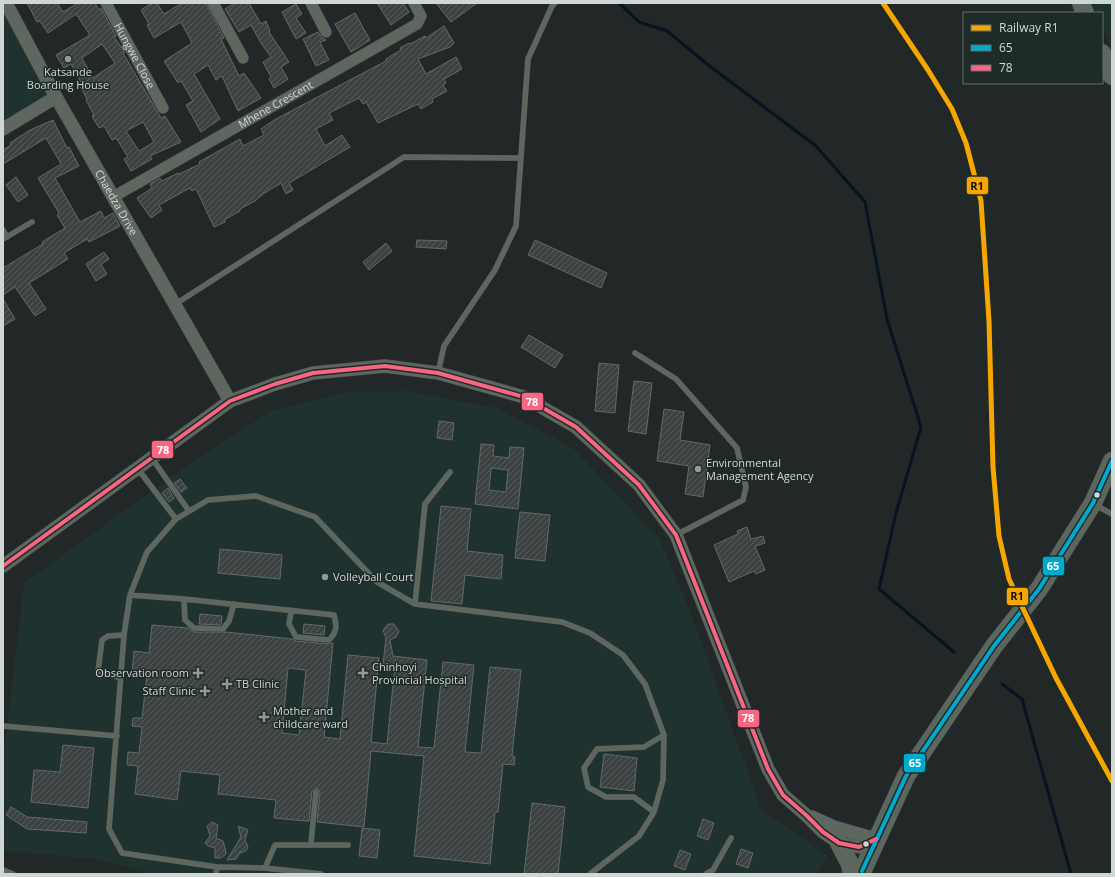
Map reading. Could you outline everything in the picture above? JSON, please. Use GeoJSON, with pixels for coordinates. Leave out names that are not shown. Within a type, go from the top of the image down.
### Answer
{"type":"FeatureCollection","features":[{"type":"Feature","properties":{"kind":"highway"},"geometry":{"type":"LineString","coordinates":[[1103,54],[1112,76]]}},
{"type":"Feature","properties":{"kind":"highway"},"geometry":{"type":"LineString","coordinates":[[861,874],[906,776],[994,646],[1039,589],[1092,504],[1112,461]]}},
{"type":"Feature","properties":{"kind":"highway"},"geometry":{"type":"LineString","coordinates":[[839,844],[850,864],[852,874]]}},
{"type":"Feature","properties":{"kind":"street","name":"Chaedza Drive"},"geometry":{"type":"LineString","coordinates":[[6,3],[56,97],[174,305],[230,400]]}},
{"type":"Feature","properties":{"kind":"street","name":"Hungwe Close"},"geometry":{"type":"LineString","coordinates":[[106,3],[163,108]]}},
{"type":"Feature","properties":{"kind":"street"},"geometry":{"type":"LineString","coordinates":[[213,3],[243,58]]}},
{"type":"Feature","properties":{"kind":"street"},"geometry":{"type":"LineString","coordinates":[[311,3],[326,32]]}},
{"type":"Feature","properties":{"kind":"street","name":"Mhene Crescent"},"geometry":{"type":"LineString","coordinates":[[113,197],[417,24],[421,16],[414,3]]}},
{"type":"Feature","properties":{"kind":"street"},"geometry":{"type":"LineString","coordinates":[[3,128],[56,97]]}},
{"type":"Feature","properties":{"kind":"street"},"geometry":{"type":"LineString","coordinates":[[3,566],[150,457],[230,400],[275,384],[314,373],[385,366],[438,373],[524,396],[576,427],[639,485],[676,535],[768,769],[783,795],[823,832],[839,844],[859,847],[876,839]]}},
{"type":"Feature","properties":{"kind":"street"},"geometry":{"type":"LineString","coordinates":[[806,815],[834,827],[876,839]]}},
{"type":"Feature","properties":{"kind":"lane"},"geometry":{"type":"LineString","coordinates":[[438,373],[444,346],[496,270],[516,226],[528,59],[552,6],[556,3]]}},
{"type":"Feature","properties":{"kind":"lane"},"geometry":{"type":"LineString","coordinates":[[174,305],[404,157],[521,158]]}},
{"type":"Feature","properties":{"kind":"lane"},"geometry":{"type":"LineString","coordinates":[[3,230],[5,238],[32,222]]}},
{"type":"Feature","properties":{"kind":"lane"},"geometry":{"type":"LineString","coordinates":[[635,353],[676,379],[737,448],[746,487],[743,500],[676,535]]}},
{"type":"Feature","properties":{"kind":"lane"},"geometry":{"type":"LineString","coordinates":[[150,457],[189,511]]}},
{"type":"Feature","properties":{"kind":"lane"},"geometry":{"type":"LineString","coordinates":[[137,468],[176,519]]}},
{"type":"Feature","properties":{"kind":"lane"},"geometry":{"type":"LineString","coordinates":[[415,604],[425,504],[450,472]]}},
{"type":"Feature","properties":{"kind":"lane"},"geometry":{"type":"LineString","coordinates":[[321,874],[265,868],[217,867],[122,853],[109,829],[124,635],[130,596],[147,552],[176,519],[208,500],[256,496],[315,517],[377,582],[415,604],[562,622],[590,632],[623,655],[645,684],[664,735],[663,780],[654,812],[639,836],[590,874]]}},
{"type":"Feature","properties":{"kind":"lane"},"geometry":{"type":"LineString","coordinates":[[1092,504],[1112,514]]}},
{"type":"Feature","properties":{"kind":"lane"},"geometry":{"type":"LineString","coordinates":[[130,596],[184,599],[291,612],[334,615],[337,625],[335,634],[329,640],[296,636],[289,624],[291,612]]}},
{"type":"Feature","properties":{"kind":"lane"},"geometry":{"type":"LineString","coordinates":[[184,599],[185,620],[194,628],[222,629],[229,621],[234,604]]}},
{"type":"Feature","properties":{"kind":"lane"},"geometry":{"type":"LineString","coordinates":[[121,678],[98,671],[102,640],[108,636],[124,635]]}},
{"type":"Feature","properties":{"kind":"lane"},"geometry":{"type":"LineString","coordinates":[[3,726],[117,736]]}},
{"type":"Feature","properties":{"kind":"lane"},"geometry":{"type":"LineString","coordinates":[[654,812],[634,797],[606,797],[588,787],[584,768],[597,749],[644,747],[664,735]]}},
{"type":"Feature","properties":{"kind":"lane"},"geometry":{"type":"LineString","coordinates":[[310,844],[316,792]]}},
{"type":"Feature","properties":{"kind":"lane"},"geometry":{"type":"LineString","coordinates":[[706,874],[713,870],[731,838]]}},
{"type":"Feature","properties":{"kind":"lane"},"geometry":{"type":"LineString","coordinates":[[265,868],[275,845],[348,845]]}},
{"type":"Feature","properties":{"kind":"lane"},"geometry":{"type":"LineString","coordinates":[[216,874],[217,867]]}},
{"type":"Feature","properties":{"kind":"lane"},"geometry":{"type":"LineString","coordinates":[[3,870],[12,874]]}},
{"type":"Feature","properties":{"kind":"shaded area"},"geometry":{"type":"Polygon","coordinates":[[[1093,3],[1112,3],[1112,44],[1110,44],[1103,27],[1103,12],[1097,12],[1093,3]]]}},
{"type":"Feature","properties":{"kind":"shaded area"},"geometry":{"type":"Polygon","coordinates":[[[3,8],[51,93],[3,122],[3,8]]]}},
{"type":"Feature","properties":{"kind":"shaded area","name":"Chinhoyi Provincial Hospital"},"geometry":{"type":"Polygon","coordinates":[[[408,391],[497,408],[573,448],[660,540],[693,619],[761,809],[827,856],[816,874],[143,874],[143,872],[98,859],[3,851],[3,744],[6,736],[24,583],[185,467],[273,410],[348,392],[408,391]]]}},
{"type":"Feature","properties":{"kind":"building"},"geometry":{"type":"Polygon","coordinates":[[[27,3],[57,3],[63,12],[78,3],[95,3],[99,10],[101,8],[116,36],[114,37],[125,52],[123,53],[161,118],[165,116],[181,142],[150,156],[152,159],[131,171],[124,159],[128,157],[116,138],[112,140],[104,126],[99,128],[92,116],[94,115],[80,86],[82,84],[71,64],[64,68],[56,55],[90,35],[76,14],[48,33],[40,21],[37,22],[27,3]],[[102,44],[82,58],[93,78],[115,63],[102,44]],[[143,122],[126,131],[139,151],[154,142],[143,122]]]}},
{"type":"Feature","properties":{"kind":"building"},"geometry":{"type":"Polygon","coordinates":[[[152,3],[157,3],[164,14],[182,3],[206,3],[224,38],[221,39],[239,76],[244,73],[261,98],[238,111],[222,76],[216,80],[208,65],[194,74],[220,119],[201,132],[186,105],[193,101],[181,81],[178,83],[164,61],[192,43],[181,22],[154,38],[147,25],[149,24],[141,10],[152,3]]]}},
{"type":"Feature","properties":{"kind":"building"},"geometry":{"type":"Polygon","coordinates":[[[235,3],[249,3],[261,24],[266,21],[270,31],[269,32],[289,62],[281,67],[288,79],[274,88],[269,79],[271,77],[263,62],[271,57],[251,25],[239,32],[225,9],[235,3]]]}},
{"type":"Feature","properties":{"kind":"building"},"geometry":{"type":"Polygon","coordinates":[[[377,3],[403,3],[409,12],[391,25],[377,3]]]}},
{"type":"Feature","properties":{"kind":"building"},"geometry":{"type":"Polygon","coordinates":[[[436,3],[477,3],[451,22],[436,3]]]}},
{"type":"Feature","properties":{"kind":"building"},"geometry":{"type":"Polygon","coordinates":[[[296,4],[302,14],[296,18],[306,33],[296,39],[282,12],[296,4]]]}},
{"type":"Feature","properties":{"kind":"building"},"geometry":{"type":"Polygon","coordinates":[[[355,13],[370,40],[351,52],[335,24],[355,13]]]}},
{"type":"Feature","properties":{"kind":"building"},"geometry":{"type":"Polygon","coordinates":[[[444,26],[454,43],[450,47],[418,59],[426,74],[456,57],[462,69],[444,79],[446,83],[443,85],[447,91],[432,99],[433,102],[421,109],[418,104],[378,123],[366,102],[363,104],[359,98],[329,113],[333,120],[316,129],[325,146],[342,135],[350,147],[289,183],[293,190],[286,194],[281,183],[224,220],[225,222],[214,227],[196,189],[192,191],[190,188],[159,205],[162,210],[151,218],[137,198],[152,188],[150,184],[160,178],[162,181],[200,164],[199,162],[240,139],[243,146],[264,135],[261,129],[276,119],[386,61],[386,59],[401,50],[400,48],[425,36],[426,38],[444,26]]]}},
{"type":"Feature","properties":{"kind":"building"},"geometry":{"type":"Polygon","coordinates":[[[318,32],[322,38],[326,40],[320,42],[329,60],[316,66],[303,39],[318,32]]]}},
{"type":"Feature","properties":{"kind":"building"},"geometry":{"type":"Polygon","coordinates":[[[53,120],[67,148],[69,147],[79,166],[55,178],[80,222],[101,211],[104,218],[113,213],[120,226],[89,242],[87,239],[64,253],[68,259],[29,283],[46,309],[35,316],[15,287],[3,295],[3,268],[43,244],[42,242],[65,228],[57,215],[59,213],[38,178],[61,164],[46,138],[3,164],[3,150],[11,145],[10,143],[30,130],[53,120]]]}},
{"type":"Feature","properties":{"kind":"building"},"geometry":{"type":"Polygon","coordinates":[[[16,177],[28,195],[18,202],[6,185],[16,177]]]}},
{"type":"Feature","properties":{"kind":"building"},"geometry":{"type":"Polygon","coordinates":[[[417,240],[447,241],[446,249],[416,247],[417,240]]]}},
{"type":"Feature","properties":{"kind":"building"},"geometry":{"type":"Polygon","coordinates":[[[535,240],[607,273],[601,288],[528,255],[535,240]]]}},
{"type":"Feature","properties":{"kind":"building"},"geometry":{"type":"Polygon","coordinates":[[[386,243],[392,251],[369,270],[363,262],[386,243]]]}},
{"type":"Feature","properties":{"kind":"building"},"geometry":{"type":"Polygon","coordinates":[[[104,252],[109,259],[101,264],[107,274],[96,281],[86,264],[104,252]]]}},
{"type":"Feature","properties":{"kind":"building"},"geometry":{"type":"Polygon","coordinates":[[[3,299],[15,319],[3,326],[3,299]]]}},
{"type":"Feature","properties":{"kind":"building"},"geometry":{"type":"Polygon","coordinates":[[[529,335],[563,355],[555,368],[521,347],[529,335]]]}},
{"type":"Feature","properties":{"kind":"building"},"geometry":{"type":"Polygon","coordinates":[[[599,363],[619,365],[615,413],[595,411],[599,363]]]}},
{"type":"Feature","properties":{"kind":"building"},"geometry":{"type":"Polygon","coordinates":[[[634,381],[652,383],[646,434],[628,431],[634,381]]]}},
{"type":"Feature","properties":{"kind":"building"},"geometry":{"type":"Polygon","coordinates":[[[664,409],[684,412],[680,440],[710,445],[703,497],[685,494],[689,466],[657,461],[664,409]]]}},
{"type":"Feature","properties":{"kind":"building"},"geometry":{"type":"Polygon","coordinates":[[[439,421],[454,423],[452,440],[437,438],[439,421]]]}},
{"type":"Feature","properties":{"kind":"building"},"geometry":{"type":"Polygon","coordinates":[[[481,444],[494,445],[493,456],[509,458],[510,447],[524,448],[518,509],[475,504],[481,444]],[[491,468],[489,490],[506,492],[508,470],[491,468]]]}},
{"type":"Feature","properties":{"kind":"building"},"geometry":{"type":"Polygon","coordinates":[[[180,479],[187,488],[181,492],[174,483],[180,479]]]}},
{"type":"Feature","properties":{"kind":"building"},"geometry":{"type":"Polygon","coordinates":[[[168,488],[174,498],[169,502],[162,493],[168,488]]]}},
{"type":"Feature","properties":{"kind":"building"},"geometry":{"type":"Polygon","coordinates":[[[441,506],[471,509],[467,551],[503,555],[501,579],[465,575],[462,604],[431,601],[441,506]]]}},
{"type":"Feature","properties":{"kind":"building"},"geometry":{"type":"Polygon","coordinates":[[[520,512],[550,515],[545,561],[515,558],[520,512]]]}},
{"type":"Feature","properties":{"kind":"building"},"geometry":{"type":"Polygon","coordinates":[[[747,527],[751,539],[763,536],[765,543],[755,546],[765,570],[756,574],[754,571],[729,582],[714,545],[738,534],[737,531],[747,527]]]}},
{"type":"Feature","properties":{"kind":"building"},"geometry":{"type":"Polygon","coordinates":[[[220,549],[282,555],[280,579],[218,573],[220,549]]]}},
{"type":"Feature","properties":{"kind":"building"},"geometry":{"type":"Polygon","coordinates":[[[200,614],[222,616],[221,625],[199,624],[200,614]]]}},
{"type":"Feature","properties":{"kind":"building"},"geometry":{"type":"Polygon","coordinates":[[[304,624],[325,626],[324,635],[303,633],[304,624]]]}},
{"type":"Feature","properties":{"kind":"building"},"geometry":{"type":"Polygon","coordinates":[[[388,624],[394,624],[399,631],[396,637],[390,640],[393,656],[427,660],[418,747],[434,748],[443,662],[474,665],[465,752],[481,753],[490,667],[521,670],[512,756],[515,757],[514,765],[503,764],[498,812],[495,812],[490,864],[414,856],[424,756],[371,751],[364,827],[317,822],[320,792],[317,788],[312,791],[309,821],[274,818],[276,800],[218,794],[220,775],[181,771],[177,800],[135,794],[138,766],[127,765],[128,752],[139,753],[142,727],[132,726],[133,718],[142,718],[147,675],[132,674],[134,651],[149,653],[152,625],[188,628],[194,632],[226,632],[292,639],[296,641],[329,644],[333,643],[324,737],[340,739],[348,655],[379,658],[371,742],[387,744],[395,665],[383,664],[386,638],[383,630],[388,624]],[[288,668],[282,733],[299,735],[306,670],[288,668]]]}},
{"type":"Feature","properties":{"kind":"building"},"geometry":{"type":"Polygon","coordinates":[[[63,745],[94,748],[88,808],[31,802],[34,770],[60,772],[63,745]]]}},
{"type":"Feature","properties":{"kind":"building"},"geometry":{"type":"Polygon","coordinates":[[[604,754],[637,758],[634,791],[600,787],[604,754]]]}},
{"type":"Feature","properties":{"kind":"building"},"geometry":{"type":"Polygon","coordinates":[[[532,803],[565,807],[558,874],[524,874],[532,803]]]}},
{"type":"Feature","properties":{"kind":"building"},"geometry":{"type":"Polygon","coordinates":[[[11,807],[29,818],[87,822],[86,833],[27,829],[6,815],[11,807]]]}},
{"type":"Feature","properties":{"kind":"building"},"geometry":{"type":"Polygon","coordinates":[[[703,819],[714,823],[708,840],[697,836],[703,819]]]}},
{"type":"Feature","properties":{"kind":"building"},"geometry":{"type":"Polygon","coordinates":[[[212,822],[218,825],[216,838],[223,841],[225,848],[226,854],[221,858],[215,858],[215,848],[208,846],[205,843],[210,836],[207,826],[212,822]]]}},
{"type":"Feature","properties":{"kind":"building"},"geometry":{"type":"Polygon","coordinates":[[[238,826],[248,830],[245,840],[248,847],[246,851],[240,853],[236,859],[227,860],[241,837],[238,826]]]}},
{"type":"Feature","properties":{"kind":"building"},"geometry":{"type":"Polygon","coordinates":[[[362,828],[380,830],[377,858],[359,856],[362,828]]]}},
{"type":"Feature","properties":{"kind":"building"},"geometry":{"type":"Polygon","coordinates":[[[741,849],[753,853],[748,868],[736,864],[741,849]]]}},
{"type":"Feature","properties":{"kind":"building"},"geometry":{"type":"Polygon","coordinates":[[[680,850],[691,854],[685,870],[674,866],[680,850]]]}},
{"type":"Feature","properties":{"kind":"waterway"},"geometry":{"type":"LineString","coordinates":[[619,3],[639,22],[667,31],[707,64],[816,146],[865,202],[887,319],[921,427],[896,513],[879,589],[954,652]]}},
{"type":"Feature","properties":{"kind":"waterway"},"geometry":{"type":"LineString","coordinates":[[1002,684],[1022,699],[1071,874]]}},
{"type":"Feature","properties":{"kind":"rail line","name":"R1"},"geometry":{"type":"LineString","coordinates":[[883,3],[952,109],[966,143],[981,201],[989,321],[993,467],[999,536],[1009,579],[1056,678],[1112,781]]}},
{"type":"Feature","properties":{"kind":"transit line","name":"78"},"geometry":{"type":"LineString","coordinates":[[3,566],[230,401],[275,384],[313,373],[385,366],[438,373],[524,397],[576,427],[639,485],[676,535],[768,769],[783,795],[823,832],[839,843],[859,847],[876,839]]}},
{"type":"Feature","properties":{"kind":"transit line","name":"65"},"geometry":{"type":"LineString","coordinates":[[862,871],[906,776],[994,646],[1039,589],[1093,503],[1112,461]]}},
{"type":"Feature","properties":{"kind":"place","name":"Katsande Boarding House"},"geometry":{"type":"Point","coordinates":[68,59]}},
{"type":"Feature","properties":{"kind":"place","name":"Environmental Management Agency"},"geometry":{"type":"Point","coordinates":[698,469]}},
{"type":"Feature","properties":{"kind":"place","name":"Volleyball Court"},"geometry":{"type":"Point","coordinates":[325,577]}},
{"type":"Feature","properties":{"kind":"place","name":"Observation room"},"geometry":{"type":"Point","coordinates":[198,673]}},
{"type":"Feature","properties":{"kind":"place","name":"Chinhoyi Provincial Hospital"},"geometry":{"type":"Point","coordinates":[363,673]}},
{"type":"Feature","properties":{"kind":"place","name":"TB Clinic"},"geometry":{"type":"Point","coordinates":[227,684]}},
{"type":"Feature","properties":{"kind":"place","name":"Staff Clinic"},"geometry":{"type":"Point","coordinates":[205,691]}},
{"type":"Feature","properties":{"kind":"place","name":"Mother and childcare ward"},"geometry":{"type":"Point","coordinates":[264,717]}}]}
